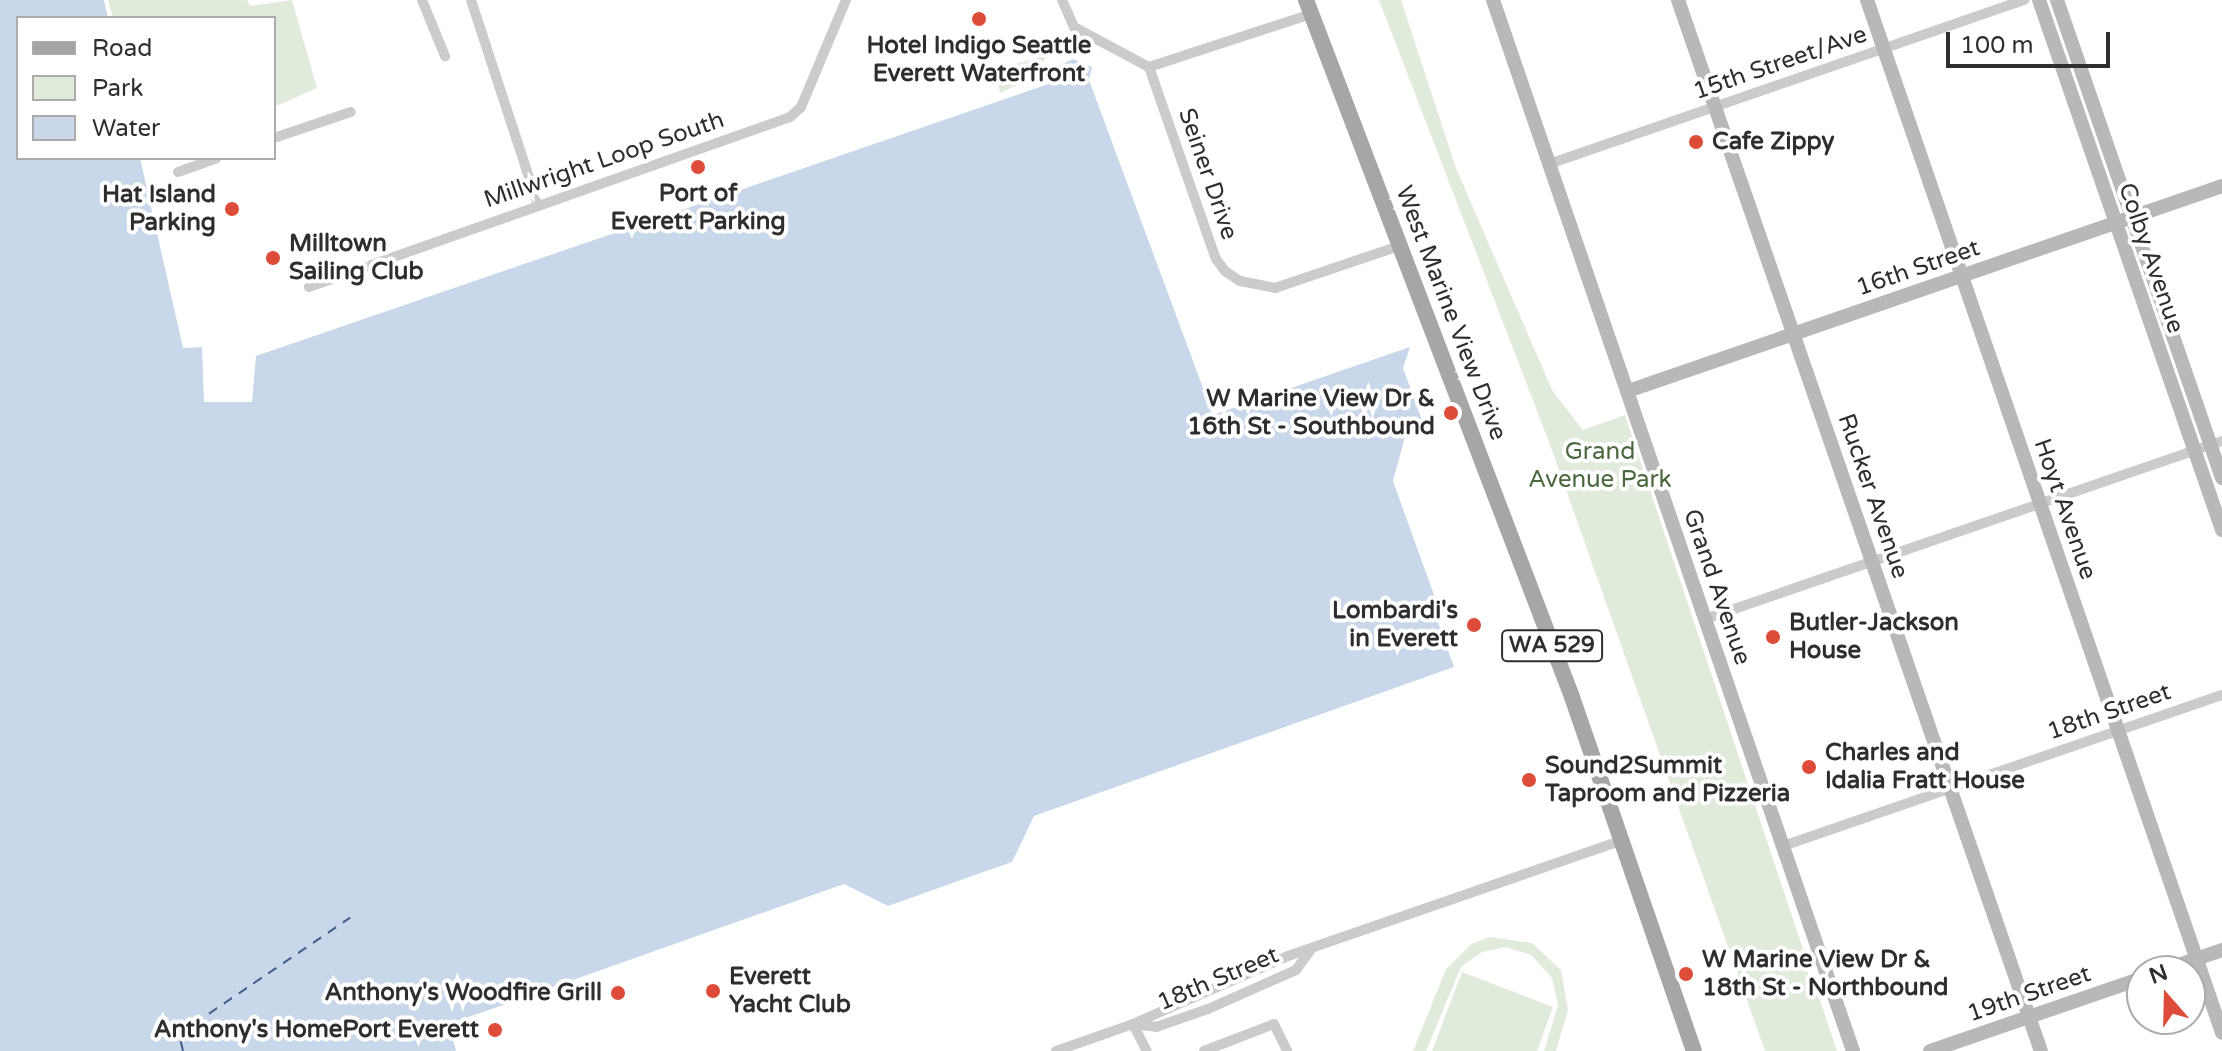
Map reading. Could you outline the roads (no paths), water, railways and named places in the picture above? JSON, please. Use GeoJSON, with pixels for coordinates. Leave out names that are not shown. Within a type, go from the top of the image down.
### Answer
{"type":"FeatureCollection","features":[{"type":"Feature","properties":{"kind":"main road","name":"West Marine View Drive"},"geometry":{"type":"LineString","coordinates":[[1308,7],[1572,697],[1694,1051]]}},
{"type":"Feature","properties":{"kind":"street"},"geometry":{"type":"LineString","coordinates":[[422,0],[445,56]]}},
{"type":"Feature","properties":{"kind":"street"},"geometry":{"type":"LineString","coordinates":[[471,0],[538,205]]}},
{"type":"Feature","properties":{"kind":"street","name":"Millwright Loop South"},"geometry":{"type":"LineString","coordinates":[[309,287],[790,117],[801,107],[846,0]]}},
{"type":"Feature","properties":{"kind":"street"},"geometry":{"type":"LineString","coordinates":[[1062,0],[1074,27],[1149,67],[1308,7]]}},
{"type":"Feature","properties":{"kind":"street","name":"Grand Avenue"},"geometry":{"type":"LineString","coordinates":[[1493,0],[1853,1051]]}},
{"type":"Feature","properties":{"kind":"street","name":"Rucker Avenue"},"geometry":{"type":"LineString","coordinates":[[1678,0],[2041,1051]]}},
{"type":"Feature","properties":{"kind":"street","name":"Hoyt Avenue"},"geometry":{"type":"LineString","coordinates":[[1867,0],[2195,955]]}},
{"type":"Feature","properties":{"kind":"street","name":"15th Street/Ave"},"geometry":{"type":"LineString","coordinates":[[1549,164],[2024,0]]}},
{"type":"Feature","properties":{"kind":"street","name":"Colby Avenue"},"geometry":{"type":"LineString","coordinates":[[2039,0],[2222,530]]}},
{"type":"Feature","properties":{"kind":"street","name":"Colby Avenue"},"geometry":{"type":"LineString","coordinates":[[2057,0],[2132,217],[2216,443],[2222,478]]}},
{"type":"Feature","properties":{"kind":"street","name":"Seiner Drive"},"geometry":{"type":"LineString","coordinates":[[1149,67],[1216,259],[1225,271],[1240,281],[1275,288],[1399,246]]}},
{"type":"Feature","properties":{"kind":"street"},"geometry":{"type":"LineString","coordinates":[[276,137],[351,112]]}},
{"type":"Feature","properties":{"kind":"street"},"geometry":{"type":"LineString","coordinates":[[178,172],[211,160]]}},
{"type":"Feature","properties":{"kind":"street","name":"16th Street"},"geometry":{"type":"LineString","coordinates":[[1628,391],[2222,186]]}},
{"type":"Feature","properties":{"kind":"street"},"geometry":{"type":"LineString","coordinates":[[1705,619],[2216,443]]}},
{"type":"Feature","properties":{"kind":"street","name":"18th Street"},"geometry":{"type":"LineString","coordinates":[[1783,846],[2222,695]]}},
{"type":"Feature","properties":{"kind":"street","name":"18th Street"},"geometry":{"type":"LineString","coordinates":[[1133,1024],[1311,949],[1621,841]]}},
{"type":"Feature","properties":{"kind":"street","name":"18th Street"},"geometry":{"type":"LineString","coordinates":[[1133,1024],[1156,1027],[1208,1009],[1296,970],[1311,949]]}},
{"type":"Feature","properties":{"kind":"street","name":"19th Street"},"geometry":{"type":"LineString","coordinates":[[1930,1051],[2126,984]]}},
{"type":"Feature","properties":{"kind":"street","name":"Hoyt Avenue"},"geometry":{"type":"LineString","coordinates":[[2206,987],[2222,1033]]}},
{"type":"Feature","properties":{"kind":"street"},"geometry":{"type":"LineString","coordinates":[[1056,1051],[1133,1024],[1147,1051]]}},
{"type":"Feature","properties":{"kind":"street"},"geometry":{"type":"LineString","coordinates":[[1204,1051],[1274,1024],[1287,1051]]}},
{"type":"Feature","properties":{"kind":"water"},"geometry":{"type":"Polygon","coordinates":[[[0,0],[104,0],[108,16],[16,16],[16,160],[140,160],[183,348],[202,347],[204,402],[252,402],[256,356],[1075,75],[1060,65],[1073,59],[1092,67],[1089,80],[1213,415],[1410,347],[1403,368],[1424,426],[1406,433],[1393,481],[1434,595],[1432,606],[1454,667],[1034,816],[1012,862],[888,906],[844,884],[449,1024],[456,1051],[0,1051],[0,0]]]}},
{"type":"Feature","properties":{"kind":"place","name":"Hotel Indigo Seattle Everett Waterfront"},"geometry":{"type":"Point","coordinates":[979,19]}},
{"type":"Feature","properties":{"kind":"place","name":"Cafe Zippy"},"geometry":{"type":"Point","coordinates":[1696,142]}},
{"type":"Feature","properties":{"kind":"place","name":"Port of Everett Parking"},"geometry":{"type":"Point","coordinates":[698,167]}},
{"type":"Feature","properties":{"kind":"place","name":"Hat Island Parking"},"geometry":{"type":"Point","coordinates":[232,209]}},
{"type":"Feature","properties":{"kind":"place","name":"Milltown Sailing Club"},"geometry":{"type":"Point","coordinates":[273,258]}},
{"type":"Feature","properties":{"kind":"place","name":"W Marine View Dr & 16th St - Southbound"},"geometry":{"type":"Point","coordinates":[1451,413]}},
{"type":"Feature","properties":{"kind":"place","name":"Lombardi's in Everett"},"geometry":{"type":"Point","coordinates":[1474,625]}},
{"type":"Feature","properties":{"kind":"place","name":"Butler-Jackson House"},"geometry":{"type":"Point","coordinates":[1773,637]}},
{"type":"Feature","properties":{"kind":"place","name":"Charles and Idalia Fratt House"},"geometry":{"type":"Point","coordinates":[1809,767]}},
{"type":"Feature","properties":{"kind":"place","name":"Sound2Summit Taproom and Pizzeria"},"geometry":{"type":"Point","coordinates":[1529,780]}},
{"type":"Feature","properties":{"kind":"place","name":"W Marine View Dr & 18th St - Northbound"},"geometry":{"type":"Point","coordinates":[1686,974]}},
{"type":"Feature","properties":{"kind":"place","name":"Everett Yacht Club"},"geometry":{"type":"Point","coordinates":[713,991]}},
{"type":"Feature","properties":{"kind":"place","name":"Anthony's Woodfire Grill"},"geometry":{"type":"Point","coordinates":[618,993]}},
{"type":"Feature","properties":{"kind":"place","name":"Anthony's HomePort Everett"},"geometry":{"type":"Point","coordinates":[495,1030]}},
{"type":"Feature","properties":{"kind":"park label","name":"Grand Avenue Park"},"geometry":{"type":"Point","coordinates":[1600,466]}}]}
